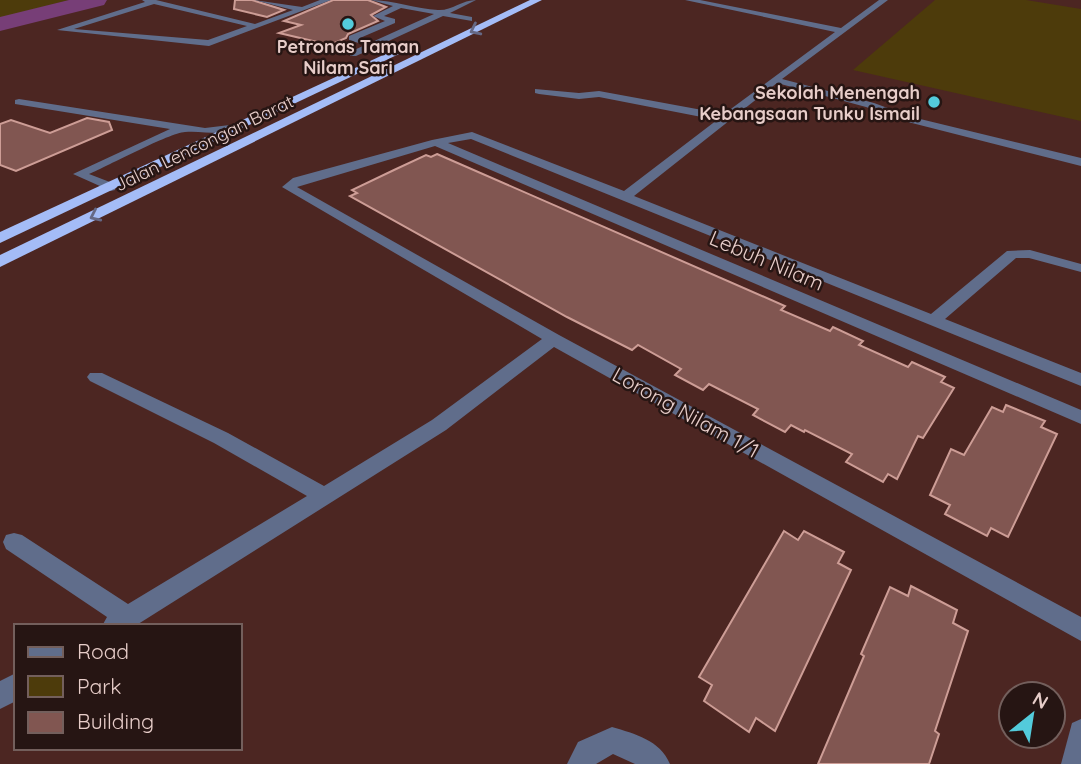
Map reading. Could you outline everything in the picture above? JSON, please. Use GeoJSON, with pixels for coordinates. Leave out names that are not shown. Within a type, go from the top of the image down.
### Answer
{"type":"FeatureCollection","features":[{"type":"Feature","properties":{"kind":"highway","name":"Jalan Lencongan Barat"},"geometry":{"type":"LineString","coordinates":[[0,238],[510,0]]}},
{"type":"Feature","properties":{"kind":"highway","name":"Jalan Lencongan Barat"},"geometry":{"type":"LineString","coordinates":[[0,261],[537,0]]}},
{"type":"Feature","properties":{"kind":"street"},"geometry":{"type":"LineString","coordinates":[[258,0],[302,9]]}},
{"type":"Feature","properties":{"kind":"street"},"geometry":{"type":"LineString","coordinates":[[256,26],[150,1],[61,30],[209,43],[256,26],[327,0]]}},
{"type":"Feature","properties":{"kind":"street"},"geometry":{"type":"LineString","coordinates":[[375,0],[469,19]]}},
{"type":"Feature","properties":{"kind":"street"},"geometry":{"type":"LineString","coordinates":[[375,62],[353,54],[472,0]]}},
{"type":"Feature","properties":{"kind":"street"},"geometry":{"type":"LineString","coordinates":[[689,0],[843,31]]}},
{"type":"Feature","properties":{"kind":"street"},"geometry":{"type":"LineString","coordinates":[[864,0],[882,1]]}},
{"type":"Feature","properties":{"kind":"street"},"geometry":{"type":"LineString","coordinates":[[627,195],[882,1]]}},
{"type":"Feature","properties":{"kind":"street"},"geometry":{"type":"LineString","coordinates":[[373,45],[352,38],[392,21],[377,16],[397,3]]}},
{"type":"Feature","properties":{"kind":"street"},"geometry":{"type":"LineString","coordinates":[[775,80],[870,105],[908,119],[1081,162]]}},
{"type":"Feature","properties":{"kind":"street"},"geometry":{"type":"LineString","coordinates":[[539,91],[579,96],[599,94],[726,118]]}},
{"type":"Feature","properties":{"kind":"street"},"geometry":{"type":"LineString","coordinates":[[19,102],[205,131],[238,127]]}},
{"type":"Feature","properties":{"kind":"street"},"geometry":{"type":"LineString","coordinates":[[111,187],[79,174],[182,128]]}},
{"type":"Feature","properties":{"kind":"street"},"geometry":{"type":"LineString","coordinates":[[436,142],[463,135],[480,137],[1081,380]]}},
{"type":"Feature","properties":{"kind":"street","name":"Lorong Nilam 1/1"},"geometry":{"type":"LineString","coordinates":[[436,142],[297,181],[288,187],[553,339],[1081,630]]}},
{"type":"Feature","properties":{"kind":"street","name":"Lebuh Nilam"},"geometry":{"type":"LineString","coordinates":[[436,142],[1081,416]]}},
{"type":"Feature","properties":{"kind":"street"},"geometry":{"type":"LineString","coordinates":[[935,319],[1012,254],[1030,254],[1081,268]]}},
{"type":"Feature","properties":{"kind":"street"},"geometry":{"type":"LineString","coordinates":[[14,542],[120,622],[439,425],[553,339]]}},
{"type":"Feature","properties":{"kind":"street"},"geometry":{"type":"LineString","coordinates":[[96,377],[210,432],[324,496]]}},
{"type":"Feature","properties":{"kind":"street"},"geometry":{"type":"LineString","coordinates":[[1075,764],[1081,732]]}},
{"type":"Feature","properties":{"kind":"street"},"geometry":{"type":"LineString","coordinates":[[580,764],[588,752],[612,740],[639,749],[656,764]]}},
{"type":"Feature","properties":{"kind":"green space"},"geometry":{"type":"Polygon","coordinates":[[[0,0],[69,0],[0,18],[0,0]]]}},
{"type":"Feature","properties":{"kind":"green space"},"geometry":{"type":"Polygon","coordinates":[[[935,0],[1026,0],[1081,9],[1081,121],[853,70],[935,0]]]}},
{"type":"Feature","properties":{"kind":"building"},"geometry":{"type":"Polygon","coordinates":[[[235,0],[252,0],[284,10],[267,17],[234,9],[235,0]]]}},
{"type":"Feature","properties":{"kind":"building"},"geometry":{"type":"Polygon","coordinates":[[[333,0],[368,0],[386,7],[371,15],[378,21],[330,45],[279,33],[301,25],[284,21],[333,0]]]}},
{"type":"Feature","properties":{"kind":"building"},"geometry":{"type":"Polygon","coordinates":[[[87,118],[109,122],[112,130],[16,171],[0,165],[0,124],[11,120],[50,133],[87,118]]]}},
{"type":"Feature","properties":{"kind":"building"},"geometry":{"type":"Polygon","coordinates":[[[437,154],[785,306],[781,310],[830,331],[833,327],[863,341],[859,345],[908,367],[912,362],[945,377],[941,382],[954,388],[923,438],[918,436],[897,479],[888,474],[883,482],[846,462],[852,454],[791,425],[785,432],[753,415],[758,409],[709,384],[703,390],[675,375],[681,369],[638,345],[632,350],[567,317],[350,196],[357,193],[352,190],[426,155],[431,157],[437,154]]]}},
{"type":"Feature","properties":{"kind":"building"},"geometry":{"type":"Polygon","coordinates":[[[1006,405],[1045,421],[1041,427],[1057,434],[1008,537],[991,528],[987,536],[945,514],[950,505],[930,495],[951,449],[964,455],[992,407],[1003,412],[1006,405]]]}},
{"type":"Feature","properties":{"kind":"building"},"geometry":{"type":"Polygon","coordinates":[[[784,531],[798,540],[804,531],[844,552],[838,563],[851,570],[775,731],[756,718],[749,732],[704,701],[712,685],[699,677],[784,531]]]}},
{"type":"Feature","properties":{"kind":"building"},"geometry":{"type":"Polygon","coordinates":[[[911,586],[957,610],[953,623],[968,631],[935,731],[939,734],[929,764],[818,764],[890,587],[908,596],[911,586]]]}},
{"type":"Feature","properties":{"kind":"waterway"},"geometry":{"type":"LineString","coordinates":[[0,24],[96,0]]}},
{"type":"Feature","properties":{"kind":"place","name":"Petronas Taman Nilam Sari"},"geometry":{"type":"Point","coordinates":[348,24]}},
{"type":"Feature","properties":{"kind":"place","name":"Sekolah Menengah Kebangsaan Tunku Ismail"},"geometry":{"type":"Point","coordinates":[934,102]}}]}
